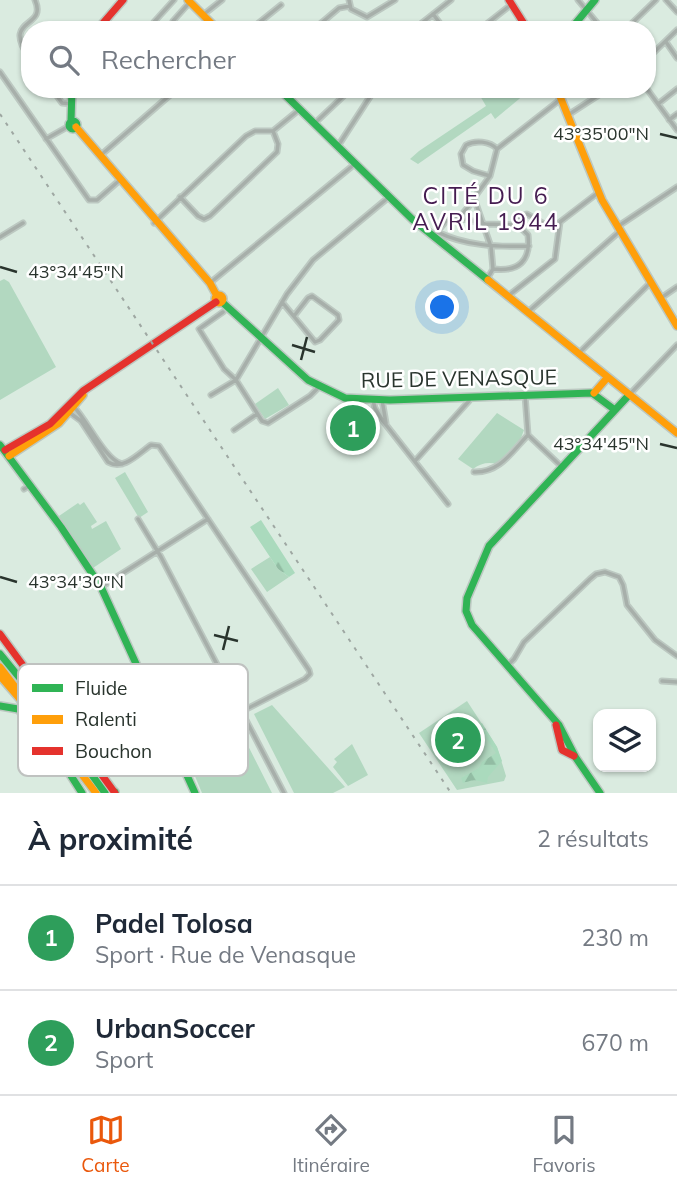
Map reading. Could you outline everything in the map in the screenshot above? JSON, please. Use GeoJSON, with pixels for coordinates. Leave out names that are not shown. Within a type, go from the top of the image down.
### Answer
{"type":"FeatureCollection","features":[{"type":"Feature","properties":{"kind":"main road"},"geometry":{"type":"LineString","coordinates":[[105,21],[123,0]]}},
{"type":"Feature","properties":{"kind":"main road"},"geometry":{"type":"LineString","coordinates":[[577,21],[595,0]]}},
{"type":"Feature","properties":{"kind":"main road"},"geometry":{"type":"LineString","coordinates":[[189,1],[209,21]]}},
{"type":"Feature","properties":{"kind":"main road"},"geometry":{"type":"LineString","coordinates":[[510,2],[522,21]]}},
{"type":"Feature","properties":{"kind":"main road"},"geometry":{"type":"LineString","coordinates":[[72,98],[73,124]]}},
{"type":"Feature","properties":{"kind":"main road"},"geometry":{"type":"LineString","coordinates":[[288,98],[389,197],[677,433]]}},
{"type":"Feature","properties":{"kind":"main road"},"geometry":{"type":"LineString","coordinates":[[561,99],[599,192],[677,326]]}},
{"type":"Feature","properties":{"kind":"main road","name":"RUE DE VENASQUE"},"geometry":{"type":"LineString","coordinates":[[73,124],[210,283],[218,300],[260,340],[319,387],[345,398],[373,401],[594,393]]}},
{"type":"Feature","properties":{"kind":"main road"},"geometry":{"type":"LineString","coordinates":[[137,664],[101,587],[5,451],[50,424],[70,409],[87,389],[218,300]]}},
{"type":"Feature","properties":{"kind":"main road"},"geometry":{"type":"LineString","coordinates":[[607,378],[594,393],[615,410]]}},
{"type":"Feature","properties":{"kind":"main road"},"geometry":{"type":"LineString","coordinates":[[600,793],[567,747],[553,718],[472,625],[466,611],[468,594],[492,542],[629,395]]}},
{"type":"Feature","properties":{"kind":"main road"},"geometry":{"type":"LineString","coordinates":[[0,634],[22,664]]}},
{"type":"Feature","properties":{"kind":"main road"},"geometry":{"type":"LineString","coordinates":[[0,654],[18,675]]}},
{"type":"Feature","properties":{"kind":"main road"},"geometry":{"type":"LineString","coordinates":[[0,667],[18,689]]}},
{"type":"Feature","properties":{"kind":"main road"},"geometry":{"type":"LineString","coordinates":[[0,676],[18,697]]}},
{"type":"Feature","properties":{"kind":"main road"},"geometry":{"type":"LineString","coordinates":[[0,706],[18,708]]}},
{"type":"Feature","properties":{"kind":"main road"},"geometry":{"type":"LineString","coordinates":[[71,776],[82,793]]}},
{"type":"Feature","properties":{"kind":"main road"},"geometry":{"type":"LineString","coordinates":[[83,776],[96,793]]}},
{"type":"Feature","properties":{"kind":"main road"},"geometry":{"type":"LineString","coordinates":[[93,776],[105,793]]}},
{"type":"Feature","properties":{"kind":"main road"},"geometry":{"type":"LineString","coordinates":[[103,776],[115,793]]}},
{"type":"Feature","properties":{"kind":"main road"},"geometry":{"type":"LineString","coordinates":[[188,776],[195,793]]}},
{"type":"Feature","properties":{"kind":"street"},"geometry":{"type":"LineString","coordinates":[[30,21],[38,12],[35,0]]}},
{"type":"Feature","properties":{"kind":"street"},"geometry":{"type":"LineString","coordinates":[[155,21],[174,0]]}},
{"type":"Feature","properties":{"kind":"street"},"geometry":{"type":"LineString","coordinates":[[203,15],[222,0]]}},
{"type":"Feature","properties":{"kind":"street"},"geometry":{"type":"LineString","coordinates":[[349,0],[354,12],[369,17],[395,0]]}},
{"type":"Feature","properties":{"kind":"street"},"geometry":{"type":"LineString","coordinates":[[424,21],[451,0]]}},
{"type":"Feature","properties":{"kind":"street"},"geometry":{"type":"LineString","coordinates":[[578,0],[596,21]]}},
{"type":"Feature","properties":{"kind":"street"},"geometry":{"type":"LineString","coordinates":[[634,21],[656,0]]}},
{"type":"Feature","properties":{"kind":"street"},"geometry":{"type":"LineString","coordinates":[[666,0],[677,12]]}},
{"type":"Feature","properties":{"kind":"street"},"geometry":{"type":"LineString","coordinates":[[173,21],[189,1]]}},
{"type":"Feature","properties":{"kind":"street"},"geometry":{"type":"LineString","coordinates":[[489,21],[510,2]]}},
{"type":"Feature","properties":{"kind":"street"},"geometry":{"type":"LineString","coordinates":[[261,21],[281,5]]}},
{"type":"Feature","properties":{"kind":"street"},"geometry":{"type":"LineString","coordinates":[[324,21],[339,9],[350,6]]}},
{"type":"Feature","properties":{"kind":"street"},"geometry":{"type":"LineString","coordinates":[[433,14],[438,21]]}},
{"type":"Feature","properties":{"kind":"street"},"geometry":{"type":"LineString","coordinates":[[21,30],[18,37],[21,46]]}},
{"type":"Feature","properties":{"kind":"street"},"geometry":{"type":"LineString","coordinates":[[656,50],[677,30]]}},
{"type":"Feature","properties":{"kind":"street"},"geometry":{"type":"LineString","coordinates":[[665,42],[677,58]]}},
{"type":"Feature","properties":{"kind":"street"},"geometry":{"type":"LineString","coordinates":[[0,72],[89,200],[97,200],[121,179]]}},
{"type":"Feature","properties":{"kind":"street"},"geometry":{"type":"LineString","coordinates":[[658,104],[677,89]]}},
{"type":"Feature","properties":{"kind":"street"},"geometry":{"type":"LineString","coordinates":[[59,98],[62,102],[72,104]]}},
{"type":"Feature","properties":{"kind":"street"},"geometry":{"type":"LineString","coordinates":[[101,155],[167,98]]}},
{"type":"Feature","properties":{"kind":"street"},"geometry":{"type":"LineString","coordinates":[[315,123],[341,98]]}},
{"type":"Feature","properties":{"kind":"street"},"geometry":{"type":"LineString","coordinates":[[338,146],[369,98]]}},
{"type":"Feature","properties":{"kind":"street"},"geometry":{"type":"LineString","coordinates":[[568,115],[594,98]]}},
{"type":"Feature","properties":{"kind":"street"},"geometry":{"type":"LineString","coordinates":[[654,98],[677,130]]}},
{"type":"Feature","properties":{"kind":"street"},"geometry":{"type":"LineString","coordinates":[[458,218],[490,176],[497,149],[561,99]]}},
{"type":"Feature","properties":{"kind":"street"},"geometry":{"type":"LineString","coordinates":[[155,222],[246,136],[255,131],[273,131],[300,109]]}},
{"type":"Feature","properties":{"kind":"street"},"geometry":{"type":"LineString","coordinates":[[668,120],[677,114]]}},
{"type":"Feature","properties":{"kind":"street"},"geometry":{"type":"LineString","coordinates":[[46,139],[73,124]]}},
{"type":"Feature","properties":{"kind":"street"},"geometry":{"type":"LineString","coordinates":[[180,197],[200,218],[210,216],[275,154],[279,147],[273,131]]}},
{"type":"Feature","properties":{"kind":"street"},"geometry":{"type":"LineString","coordinates":[[490,176],[465,167],[461,154],[466,145],[475,141],[493,145],[497,149]]}},
{"type":"Feature","properties":{"kind":"street"},"geometry":{"type":"LineString","coordinates":[[210,283],[356,163]]}},
{"type":"Feature","properties":{"kind":"street"},"geometry":{"type":"LineString","coordinates":[[528,312],[619,229],[677,187]]}},
{"type":"Feature","properties":{"kind":"street"},"geometry":{"type":"LineString","coordinates":[[508,296],[556,257],[558,228],[562,219],[599,192]]}},
{"type":"Feature","properties":{"kind":"street"},"geometry":{"type":"LineString","coordinates":[[211,396],[236,380],[282,302],[317,256],[389,197]]}},
{"type":"Feature","properties":{"kind":"street"},"geometry":{"type":"LineString","coordinates":[[474,200],[485,224],[491,247],[493,269],[487,279]]}},
{"type":"Feature","properties":{"kind":"street"},"geometry":{"type":"LineString","coordinates":[[518,225],[521,217],[527,214],[545,225],[558,228]]}},
{"type":"Feature","properties":{"kind":"street"},"geometry":{"type":"LineString","coordinates":[[493,269],[516,266],[528,257],[529,246],[528,235],[518,225],[485,224],[458,218],[446,221],[435,234],[491,247],[529,246]]}},
{"type":"Feature","properties":{"kind":"street"},"geometry":{"type":"LineString","coordinates":[[0,237],[23,223]]}},
{"type":"Feature","properties":{"kind":"street"},"geometry":{"type":"LineString","coordinates":[[578,354],[651,282]]}},
{"type":"Feature","properties":{"kind":"street"},"geometry":{"type":"LineString","coordinates":[[661,298],[677,287]]}},
{"type":"Feature","properties":{"kind":"street"},"geometry":{"type":"LineString","coordinates":[[282,302],[315,342],[339,320],[338,315],[312,296],[294,316]]}},
{"type":"Feature","properties":{"kind":"street"},"geometry":{"type":"LineString","coordinates":[[223,312],[199,329],[262,421],[271,422],[319,387]]}},
{"type":"Feature","properties":{"kind":"street"},"geometry":{"type":"LineString","coordinates":[[629,395],[677,345]]}},
{"type":"Feature","properties":{"kind":"street"},"geometry":{"type":"LineString","coordinates":[[209,360],[216,356]]}},
{"type":"Feature","properties":{"kind":"street"},"geometry":{"type":"LineString","coordinates":[[526,395],[528,435],[562,467]]}},
{"type":"Feature","properties":{"kind":"street"},"geometry":{"type":"LineString","coordinates":[[415,461],[469,398]]}},
{"type":"Feature","properties":{"kind":"street"},"geometry":{"type":"LineString","coordinates":[[382,400],[383,416],[388,428]]}},
{"type":"Feature","properties":{"kind":"street"},"geometry":{"type":"LineString","coordinates":[[373,401],[388,428],[448,503]]}},
{"type":"Feature","properties":{"kind":"street"},"geometry":{"type":"LineString","coordinates":[[70,409],[108,462],[115,466],[124,464],[150,445],[157,445],[310,673],[305,679],[248,709]]}},
{"type":"Feature","properties":{"kind":"street"},"geometry":{"type":"LineString","coordinates":[[234,430],[257,414]]}},
{"type":"Feature","properties":{"kind":"street"},"geometry":{"type":"LineString","coordinates":[[474,472],[484,472],[499,466],[528,435]]}},
{"type":"Feature","properties":{"kind":"street"},"geometry":{"type":"LineString","coordinates":[[138,519],[217,664]]}},
{"type":"Feature","properties":{"kind":"street"},"geometry":{"type":"LineString","coordinates":[[101,587],[208,519]]}},
{"type":"Feature","properties":{"kind":"street"},"geometry":{"type":"LineString","coordinates":[[508,665],[524,642],[590,579],[605,572],[619,577],[627,605],[655,640],[677,656]]}},
{"type":"Feature","properties":{"kind":"street"},"geometry":{"type":"LineString","coordinates":[[662,681],[677,682]]}},
{"type":"Feature","properties":{"kind":"street"},"geometry":{"type":"LineString","coordinates":[[248,724],[284,793]]}},
{"type":"Feature","properties":{"kind":"green space"},"geometry":{"type":"Polygon","coordinates":[[[481,98],[520,98],[495,119],[491,113],[418,164],[410,159],[419,151],[486,106],[481,98]]]}},
{"type":"Feature","properties":{"kind":"green space"},"geometry":{"type":"Polygon","coordinates":[[[4,279],[9,282],[56,367],[0,400],[0,281],[4,279]]]}},
{"type":"Feature","properties":{"kind":"green space"},"geometry":{"type":"Polygon","coordinates":[[[278,388],[289,405],[265,419],[255,404],[278,388]]]}},
{"type":"Feature","properties":{"kind":"green space"},"geometry":{"type":"Polygon","coordinates":[[[497,413],[524,430],[521,438],[497,464],[485,463],[473,469],[458,459],[497,413]]]}},
{"type":"Feature","properties":{"kind":"green space"},"geometry":{"type":"Polygon","coordinates":[[[125,472],[148,512],[139,518],[115,478],[125,472]]]}},
{"type":"Feature","properties":{"kind":"green space"},"geometry":{"type":"Polygon","coordinates":[[[84,502],[97,522],[91,526],[92,529],[106,521],[121,549],[93,568],[59,516],[84,502]]]}},
{"type":"Feature","properties":{"kind":"green space"},"geometry":{"type":"Polygon","coordinates":[[[261,520],[295,573],[289,577],[278,569],[250,527],[261,520]]]}},
{"type":"Feature","properties":{"kind":"green space"},"geometry":{"type":"Polygon","coordinates":[[[270,557],[278,569],[289,577],[267,592],[251,569],[270,557]]]}},
{"type":"Feature","properties":{"kind":"green space"},"geometry":{"type":"Polygon","coordinates":[[[467,701],[497,747],[506,776],[504,781],[457,790],[419,733],[467,701]]]}},
{"type":"Feature","properties":{"kind":"green space"},"geometry":{"type":"Polygon","coordinates":[[[272,705],[345,787],[333,793],[294,793],[254,714],[272,705]]]}},
{"type":"Feature","properties":{"kind":"green space"},"geometry":{"type":"Polygon","coordinates":[[[482,723],[502,761],[488,777],[487,783],[475,780],[463,783],[461,778],[479,768],[482,762],[496,753],[478,725],[482,723]]]}},
{"type":"Feature","properties":{"kind":"green space"},"geometry":{"type":"Polygon","coordinates":[[[352,744],[368,775],[348,786],[333,767],[337,762],[334,759],[352,744]]]}},
{"type":"Feature","properties":{"kind":"green space"},"geometry":{"type":"Polygon","coordinates":[[[248,745],[272,793],[202,793],[195,776],[248,776],[248,745]]]}},
{"type":"Feature","properties":{"kind":"railway"},"geometry":{"type":"LineString","coordinates":[[0,114],[451,793]]}},
{"type":"Feature","properties":{"kind":"traffic: fast"},"geometry":{"type":"LineString","coordinates":[[578,21],[595,0]]}},
{"type":"Feature","properties":{"kind":"traffic: fast"},"geometry":{"type":"LineString","coordinates":[[71,121],[72,98]]}},
{"type":"Feature","properties":{"kind":"traffic: fast"},"geometry":{"type":"LineString","coordinates":[[288,98],[412,219],[488,280]]}},
{"type":"Feature","properties":{"kind":"traffic: fast"},"geometry":{"type":"LineString","coordinates":[[73,121],[77,125],[73,129],[69,125],[73,121]]}},
{"type":"Feature","properties":{"kind":"traffic: fast"},"geometry":{"type":"LineString","coordinates":[[222,302],[308,380],[345,398],[390,400],[592,393],[615,410]]}},
{"type":"Feature","properties":{"kind":"traffic: fast"},"geometry":{"type":"LineString","coordinates":[[600,793],[576,758],[559,725],[472,625],[466,611],[467,598],[489,546],[629,395]]}},
{"type":"Feature","properties":{"kind":"traffic: fast"},"geometry":{"type":"LineString","coordinates":[[0,445],[61,527],[101,587],[136,664]]}},
{"type":"Feature","properties":{"kind":"traffic: fast"},"geometry":{"type":"LineString","coordinates":[[0,654],[18,676]]}},
{"type":"Feature","properties":{"kind":"traffic: fast"},"geometry":{"type":"LineString","coordinates":[[0,706],[18,709]]}},
{"type":"Feature","properties":{"kind":"traffic: fast"},"geometry":{"type":"LineString","coordinates":[[71,776],[82,793]]}},
{"type":"Feature","properties":{"kind":"traffic: fast"},"geometry":{"type":"LineString","coordinates":[[93,776],[105,793]]}},
{"type":"Feature","properties":{"kind":"traffic: fast"},"geometry":{"type":"LineString","coordinates":[[187,776],[195,793]]}},
{"type":"Feature","properties":{"kind":"traffic: slow"},"geometry":{"type":"LineString","coordinates":[[188,0],[209,21]]}},
{"type":"Feature","properties":{"kind":"traffic: slow"},"geometry":{"type":"LineString","coordinates":[[561,98],[602,200],[677,326]]}},
{"type":"Feature","properties":{"kind":"traffic: slow"},"geometry":{"type":"LineString","coordinates":[[76,127],[210,283],[217,296]]}},
{"type":"Feature","properties":{"kind":"traffic: slow"},"geometry":{"type":"LineString","coordinates":[[488,280],[677,433]]}},
{"type":"Feature","properties":{"kind":"traffic: slow"},"geometry":{"type":"LineString","coordinates":[[219,295],[223,299],[219,303],[215,299],[219,295]]}},
{"type":"Feature","properties":{"kind":"traffic: slow"},"geometry":{"type":"LineString","coordinates":[[594,393],[607,378]]}},
{"type":"Feature","properties":{"kind":"traffic: slow"},"geometry":{"type":"LineString","coordinates":[[9,456],[59,423],[83,395]]}},
{"type":"Feature","properties":{"kind":"traffic: slow"},"geometry":{"type":"LineString","coordinates":[[0,667],[18,691]]}},
{"type":"Feature","properties":{"kind":"traffic: slow"},"geometry":{"type":"LineString","coordinates":[[0,676],[18,697]]}},
{"type":"Feature","properties":{"kind":"traffic: slow"},"geometry":{"type":"LineString","coordinates":[[83,776],[96,793]]}},
{"type":"Feature","properties":{"kind":"traffic: jam"},"geometry":{"type":"LineString","coordinates":[[105,21],[123,0]]}},
{"type":"Feature","properties":{"kind":"traffic: jam"},"geometry":{"type":"LineString","coordinates":[[509,0],[522,21]]}},
{"type":"Feature","properties":{"kind":"traffic: jam"},"geometry":{"type":"LineString","coordinates":[[5,450],[50,424],[83,391],[216,302]]}},
{"type":"Feature","properties":{"kind":"traffic: jam"},"geometry":{"type":"LineString","coordinates":[[0,634],[22,664]]}},
{"type":"Feature","properties":{"kind":"traffic: jam"},"geometry":{"type":"LineString","coordinates":[[556,725],[562,750],[574,756]]}},
{"type":"Feature","properties":{"kind":"traffic: jam"},"geometry":{"type":"LineString","coordinates":[[103,776],[115,793]]}},
{"type":"Feature","properties":{"kind":"place","name":"Padel Tolosa"},"geometry":{"type":"Point","coordinates":[353,428]}},
{"type":"Feature","properties":{"kind":"place","name":"UrbanSoccer"},"geometry":{"type":"Point","coordinates":[458,740]}},
{"type":"Feature","properties":{"kind":"district","name":"CITÉ DU 6 AVRIL 1944"},"geometry":{"type":"Point","coordinates":[486,209]}}]}
